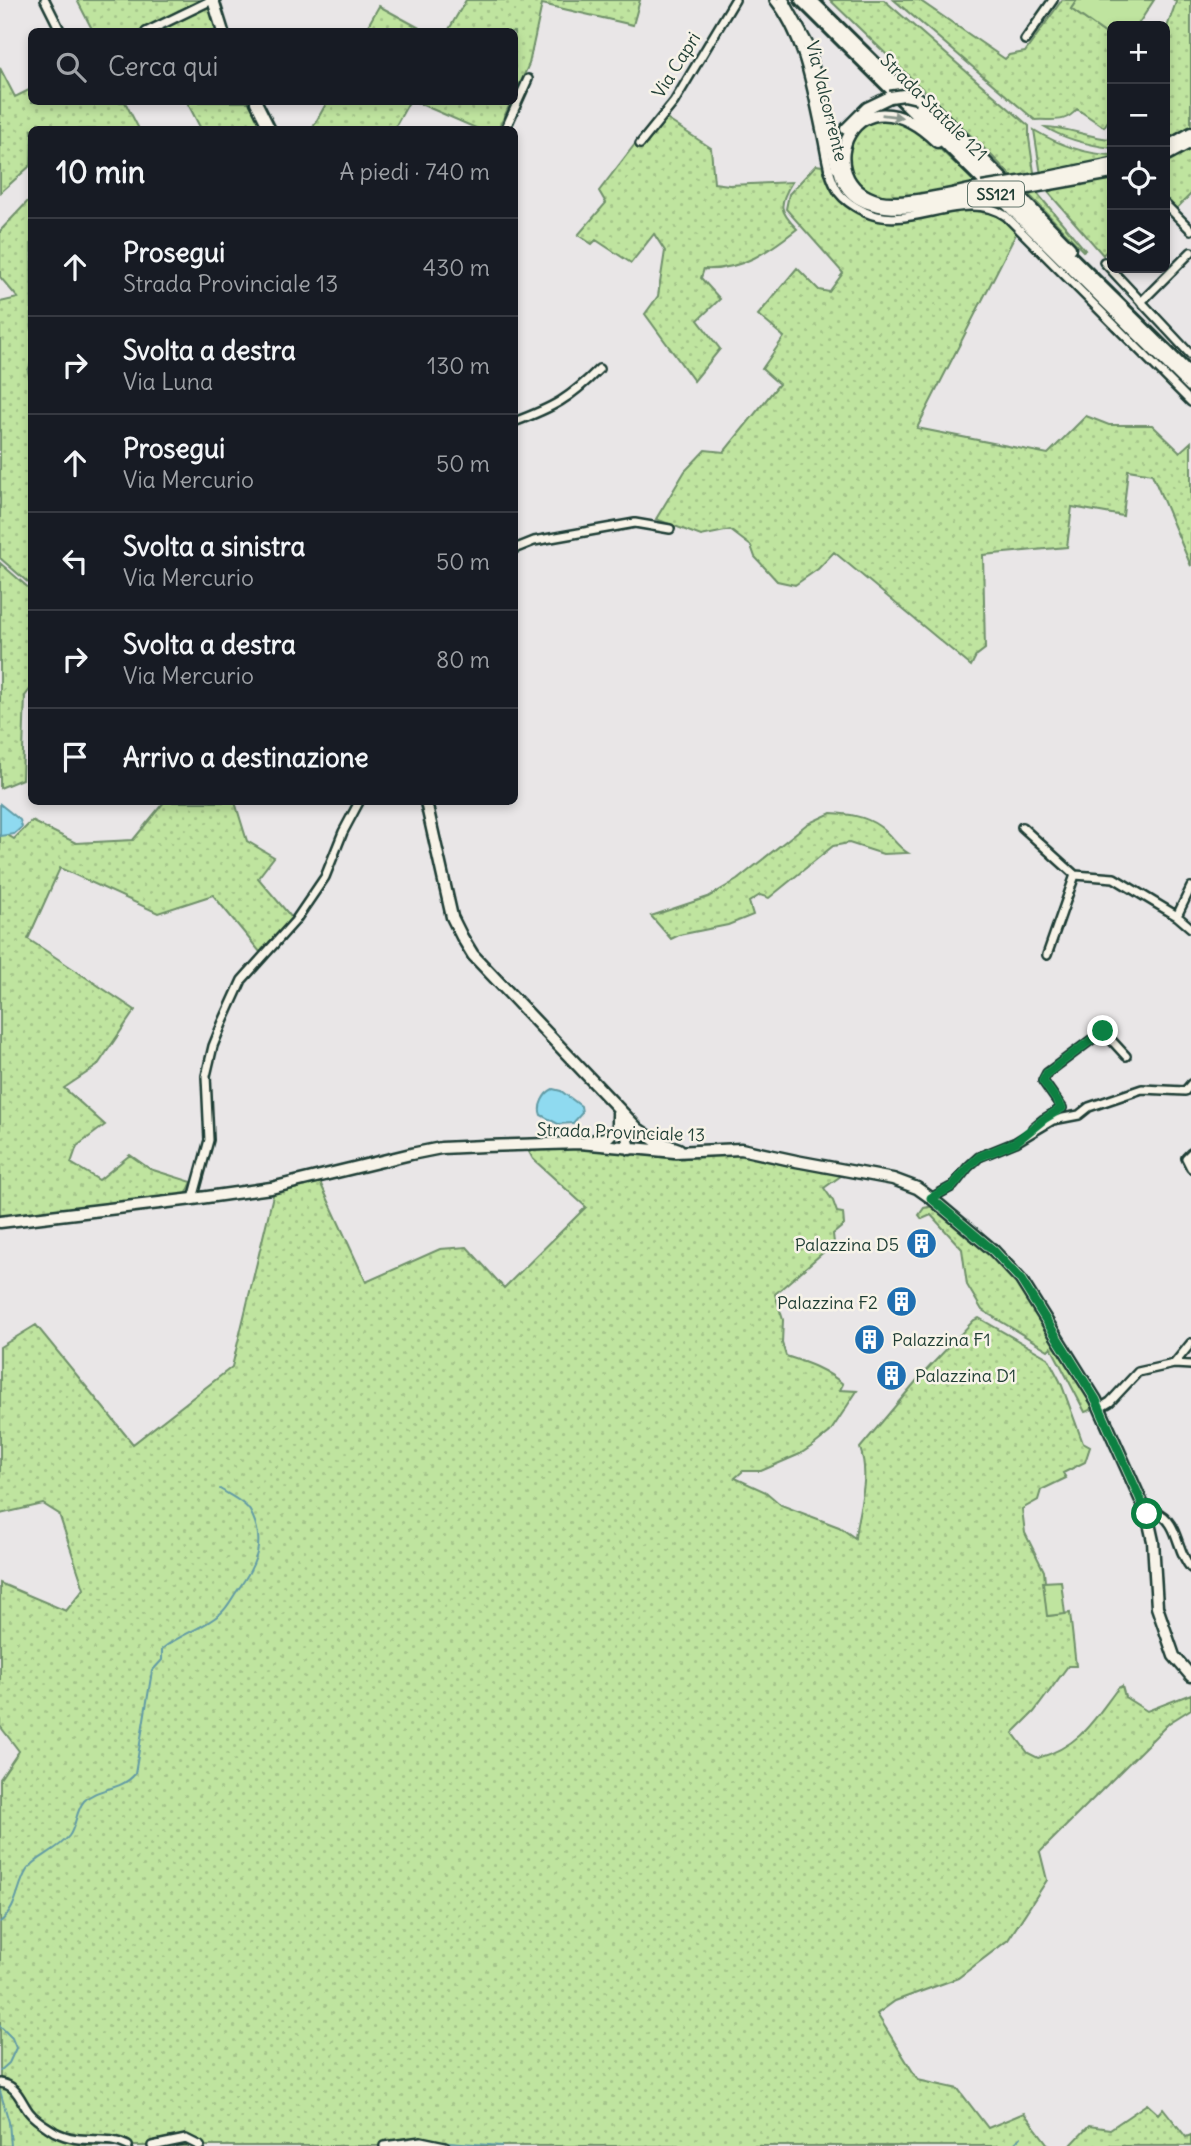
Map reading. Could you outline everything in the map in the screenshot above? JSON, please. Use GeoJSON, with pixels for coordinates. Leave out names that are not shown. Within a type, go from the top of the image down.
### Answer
{"type":"FeatureCollection","features":[{"type":"Feature","properties":{"kind":"main road"},"geometry":{"type":"LineString","coordinates":[[212,0],[222,28]]}},
{"type":"Feature","properties":{"kind":"main road"},"geometry":{"type":"LineString","coordinates":[[783,0],[808,46],[839,174],[856,198],[883,208],[919,206],[990,194],[1107,165]]}},
{"type":"Feature","properties":{"kind":"main road","name":"Strada Statale 121"},"geometry":{"type":"LineString","coordinates":[[801,0],[990,194],[1191,387]]}},
{"type":"Feature","properties":{"kind":"main road","name":"Strada Statale 121"},"geometry":{"type":"LineString","coordinates":[[811,0],[1191,375]]}},
{"type":"Feature","properties":{"kind":"main road"},"geometry":{"type":"LineString","coordinates":[[839,174],[839,147],[845,131],[867,108],[890,97],[904,95],[917,98],[931,106],[1102,281],[1131,316]]}},
{"type":"Feature","properties":{"kind":"main road"},"geometry":{"type":"LineString","coordinates":[[258,105],[268,126]]}},
{"type":"Feature","properties":{"kind":"main road"},"geometry":{"type":"LineString","coordinates":[[883,114],[898,115],[916,124],[990,194],[883,202],[866,196],[853,184],[844,170],[842,154],[845,141],[852,131],[872,117],[883,114]]}},
{"type":"Feature","properties":{"kind":"main road"},"geometry":{"type":"LineString","coordinates":[[1167,147],[1191,133]]}},
{"type":"Feature","properties":{"kind":"main road"},"geometry":{"type":"LineString","coordinates":[[1170,153],[1191,142]]}},
{"type":"Feature","properties":{"kind":"main road"},"geometry":{"type":"LineString","coordinates":[[1050,180],[1107,174]]}},
{"type":"Feature","properties":{"kind":"main road"},"geometry":{"type":"LineString","coordinates":[[427,805],[452,917],[474,955],[638,1129],[663,1144],[688,1152]]}},
{"type":"Feature","properties":{"kind":"main road"},"geometry":{"type":"LineString","coordinates":[[593,1082],[617,1111],[624,1124],[630,1149]]}},
{"type":"Feature","properties":{"kind":"main road"},"geometry":{"type":"LineString","coordinates":[[580,1143],[612,1133],[619,1123],[617,1111]]}},
{"type":"Feature","properties":{"kind":"main road"},"geometry":{"type":"LineString","coordinates":[[630,1149],[638,1129]]}},
{"type":"Feature","properties":{"kind":"main road","name":"Strada Provinciale 13"},"geometry":{"type":"LineString","coordinates":[[0,1222],[271,1188],[441,1148],[580,1143],[688,1152],[749,1150],[894,1179],[917,1188],[931,1198],[994,1251],[1021,1280],[1100,1408],[1147,1514],[1153,1541],[1157,1607],[1174,1656],[1191,1676]]}},
{"type":"Feature","properties":{"kind":"street"},"geometry":{"type":"LineString","coordinates":[[45,0],[59,28]]}},
{"type":"Feature","properties":{"kind":"street"},"geometry":{"type":"LineString","coordinates":[[154,28],[212,0]]}},
{"type":"Feature","properties":{"kind":"street","name":"Via Capri"},"geometry":{"type":"LineString","coordinates":[[640,144],[674,102],[735,0]]}},
{"type":"Feature","properties":{"kind":"street","name":"Via Valcorrente"},"geometry":{"type":"LineString","coordinates":[[774,0],[781,8],[799,45],[830,174],[845,199],[869,214],[889,218],[970,205],[998,210],[1191,402]]}},
{"type":"Feature","properties":{"kind":"street"},"geometry":{"type":"LineString","coordinates":[[1025,40],[1053,0]]}},
{"type":"Feature","properties":{"kind":"street"},"geometry":{"type":"LineString","coordinates":[[518,100],[527,79]]}},
{"type":"Feature","properties":{"kind":"street"},"geometry":{"type":"LineString","coordinates":[[507,126],[516,105]]}},
{"type":"Feature","properties":{"kind":"street"},"geometry":{"type":"LineString","coordinates":[[1170,209],[1191,230]]}},
{"type":"Feature","properties":{"kind":"street"},"geometry":{"type":"LineString","coordinates":[[1140,302],[1191,252]]}},
{"type":"Feature","properties":{"kind":"street"},"geometry":{"type":"LineString","coordinates":[[1104,262],[1191,355]]}},
{"type":"Feature","properties":{"kind":"street"},"geometry":{"type":"LineString","coordinates":[[518,420],[574,394],[599,369]]}},
{"type":"Feature","properties":{"kind":"street"},"geometry":{"type":"LineString","coordinates":[[518,547],[534,541],[635,523],[670,529]]}},
{"type":"Feature","properties":{"kind":"street"},"geometry":{"type":"LineString","coordinates":[[193,1199],[209,1140],[206,1090],[208,1068],[222,1024],[242,980],[295,921],[326,877],[343,832],[357,805]]}},
{"type":"Feature","properties":{"kind":"street"},"geometry":{"type":"LineString","coordinates":[[1022,827],[1075,875],[1114,878],[1177,916],[1191,928]]}},
{"type":"Feature","properties":{"kind":"street"},"geometry":{"type":"LineString","coordinates":[[1047,955],[1075,875]]}},
{"type":"Feature","properties":{"kind":"street"},"geometry":{"type":"LineString","coordinates":[[1177,916],[1191,887]]}},
{"type":"Feature","properties":{"kind":"street"},"geometry":{"type":"LineString","coordinates":[[1028,1134],[1044,1119],[1062,1108],[1043,1081],[1047,1073],[1103,1031],[1126,1056]]}},
{"type":"Feature","properties":{"kind":"street"},"geometry":{"type":"LineString","coordinates":[[931,1198],[953,1186],[979,1157],[1016,1142],[1053,1120],[1079,1115],[1090,1107],[1142,1089],[1190,1088]]}},
{"type":"Feature","properties":{"kind":"street"},"geometry":{"type":"LineString","coordinates":[[1191,1153],[1186,1158],[1191,1168]]}},
{"type":"Feature","properties":{"kind":"street"},"geometry":{"type":"LineString","coordinates":[[1174,1364],[1191,1343]]}},
{"type":"Feature","properties":{"kind":"street"},"geometry":{"type":"LineString","coordinates":[[1100,1408],[1110,1402],[1139,1372],[1174,1364],[1191,1365]]}},
{"type":"Feature","properties":{"kind":"street"},"geometry":{"type":"LineString","coordinates":[[1147,1514],[1155,1511],[1165,1515],[1175,1529],[1183,1557],[1191,1569]]}},
{"type":"Feature","properties":{"kind":"street"},"geometry":{"type":"LineString","coordinates":[[0,2083],[16,2090],[34,2117],[63,2136],[79,2141],[114,2141],[128,2146]]}},
{"type":"Feature","properties":{"kind":"street"},"geometry":{"type":"LineString","coordinates":[[152,2146],[186,2139],[200,2146]]}},
{"type":"Feature","properties":{"kind":"street"},"geometry":{"type":"LineString","coordinates":[[384,2146],[421,2141],[445,2146]]}},
{"type":"Feature","properties":{"kind":"green space"},"geometry":{"type":"Polygon","coordinates":[[[77,0],[205,0],[147,28],[91,28],[77,0]]]}},
{"type":"Feature","properties":{"kind":"green space"},"geometry":{"type":"Polygon","coordinates":[[[466,0],[640,0],[633,25],[542,4],[529,64],[518,88],[518,28],[450,28],[466,0]]]}},
{"type":"Feature","properties":{"kind":"green space"},"geometry":{"type":"Polygon","coordinates":[[[830,0],[884,0],[1029,126],[1037,193],[1085,250],[1083,251],[992,156],[830,0]]]}},
{"type":"Feature","properties":{"kind":"green space"},"geometry":{"type":"Polygon","coordinates":[[[894,0],[919,0],[1005,59],[1009,55],[1025,52],[1062,0],[1077,0],[1071,9],[1107,34],[1107,122],[1104,127],[1077,109],[1063,119],[1035,120],[894,0]]]}},
{"type":"Feature","properties":{"kind":"green space"},"geometry":{"type":"Polygon","coordinates":[[[1077,0],[1154,0],[1140,21],[1107,21],[1107,34],[1071,9],[1077,0]]]}},
{"type":"Feature","properties":{"kind":"green space"},"geometry":{"type":"Polygon","coordinates":[[[1174,0],[1191,0],[1191,127],[1170,138],[1169,21],[1176,2],[1174,0]]]}},
{"type":"Feature","properties":{"kind":"green space"},"geometry":{"type":"Polygon","coordinates":[[[209,6],[217,28],[161,28],[209,6]]]}},
{"type":"Feature","properties":{"kind":"green space"},"geometry":{"type":"Polygon","coordinates":[[[379,6],[419,28],[367,28],[379,6]]]}},
{"type":"Feature","properties":{"kind":"green space"},"geometry":{"type":"Polygon","coordinates":[[[0,68],[15,97],[28,90],[28,105],[127,105],[137,126],[28,126],[28,168],[0,193],[0,68]]]}},
{"type":"Feature","properties":{"kind":"green space"},"geometry":{"type":"Polygon","coordinates":[[[189,105],[252,105],[261,123],[258,126],[199,126],[189,105]]]}},
{"type":"Feature","properties":{"kind":"green space"},"geometry":{"type":"Polygon","coordinates":[[[325,105],[407,105],[396,126],[314,126],[325,105]]]}},
{"type":"Feature","properties":{"kind":"green space"},"geometry":{"type":"Polygon","coordinates":[[[423,105],[510,105],[500,126],[471,126],[423,105]]]}},
{"type":"Feature","properties":{"kind":"green space"},"geometry":{"type":"Polygon","coordinates":[[[665,118],[711,148],[714,183],[729,185],[792,182],[782,207],[797,229],[754,258],[730,267],[704,269],[701,278],[720,299],[698,320],[720,349],[694,381],[645,314],[658,296],[665,251],[654,234],[631,263],[596,240],[592,244],[578,235],[606,203],[599,191],[635,144],[641,148],[665,118]]]}},
{"type":"Feature","properties":{"kind":"green space"},"geometry":{"type":"Polygon","coordinates":[[[897,118],[926,136],[978,185],[919,196],[886,198],[870,193],[859,185],[847,160],[853,135],[862,125],[876,119],[897,118]]]}},
{"type":"Feature","properties":{"kind":"green space"},"geometry":{"type":"Polygon","coordinates":[[[1045,127],[1107,138],[1107,147],[1077,141],[1045,127]]]}},
{"type":"Feature","properties":{"kind":"green space"},"geometry":{"type":"Polygon","coordinates":[[[1034,130],[1072,148],[1107,155],[1107,163],[1041,175],[1034,130]]]}},
{"type":"Feature","properties":{"kind":"green space"},"geometry":{"type":"Polygon","coordinates":[[[1191,148],[1191,194],[1176,209],[1170,203],[1170,158],[1191,148]]]}},
{"type":"Feature","properties":{"kind":"green space"},"geometry":{"type":"Polygon","coordinates":[[[816,165],[822,166],[830,188],[843,204],[873,220],[906,222],[952,212],[985,212],[1006,222],[1017,232],[917,428],[1048,454],[1086,416],[1109,425],[1152,425],[1180,452],[1191,442],[1191,566],[1152,474],[1128,470],[1123,516],[1072,507],[1067,547],[983,555],[985,649],[976,656],[971,666],[834,552],[818,569],[795,585],[777,581],[755,557],[751,546],[730,530],[701,536],[656,519],[685,471],[705,450],[724,452],[779,384],[762,369],[784,337],[758,315],[797,268],[819,290],[829,292],[843,273],[786,209],[789,194],[816,165]]]}},
{"type":"Feature","properties":{"kind":"green space"},"geometry":{"type":"Polygon","coordinates":[[[1107,178],[1107,251],[1103,255],[1048,192],[1051,189],[1107,178]]]}},
{"type":"Feature","properties":{"kind":"green space"},"geometry":{"type":"Polygon","coordinates":[[[28,201],[28,582],[0,558],[0,302],[18,298],[0,277],[0,231],[28,201]]]}},
{"type":"Feature","properties":{"kind":"green space"},"geometry":{"type":"Polygon","coordinates":[[[0,563],[28,588],[28,692],[25,696],[22,779],[0,788],[0,563]]]}},
{"type":"Feature","properties":{"kind":"green space"},"geometry":{"type":"Polygon","coordinates":[[[162,805],[236,805],[247,841],[274,857],[258,878],[292,918],[260,952],[213,895],[158,913],[60,868],[28,939],[135,1010],[97,1066],[64,1088],[105,1125],[77,1146],[71,1163],[99,1180],[130,1155],[150,1169],[192,1182],[186,1195],[0,1218],[0,830],[14,839],[32,821],[76,843],[133,840],[162,805]]]}},
{"type":"Feature","properties":{"kind":"green space"},"geometry":{"type":"Polygon","coordinates":[[[831,813],[856,816],[874,823],[908,853],[883,854],[849,843],[833,846],[769,898],[760,895],[749,902],[753,915],[728,925],[671,939],[651,916],[708,897],[737,880],[807,824],[831,813]]]}},
{"type":"Feature","properties":{"kind":"green space"},"geometry":{"type":"Polygon","coordinates":[[[584,1148],[676,1159],[736,1153],[845,1173],[824,1188],[837,1212],[843,1213],[844,1225],[833,1234],[834,1243],[775,1294],[783,1320],[782,1343],[786,1356],[830,1374],[843,1384],[840,1390],[857,1391],[830,1432],[815,1444],[800,1454],[761,1471],[743,1471],[735,1478],[766,1492],[781,1505],[839,1527],[855,1538],[864,1482],[860,1448],[918,1379],[974,1320],[979,1318],[1048,1358],[1061,1383],[1083,1443],[1090,1447],[1085,1462],[1063,1473],[1066,1478],[1041,1490],[1038,1500],[1022,1509],[1025,1533],[1044,1571],[1048,1616],[1070,1613],[1076,1666],[1068,1666],[1034,1712],[1013,1733],[1028,1753],[1038,1758],[1052,1753],[1065,1747],[1084,1731],[1122,1686],[1125,1697],[1147,1711],[1191,1694],[1191,1709],[1169,1723],[1040,1852],[1047,1880],[1008,1940],[958,1978],[895,2001],[877,2014],[918,2080],[958,2089],[988,2128],[1024,2113],[1049,2146],[0,2146],[0,1779],[19,1751],[0,1726],[0,1583],[66,1611],[84,1589],[59,1514],[43,1504],[0,1514],[0,1347],[36,1325],[133,1444],[232,1367],[274,1191],[319,1180],[366,1282],[440,1249],[467,1247],[504,1288],[586,1207],[533,1159],[528,1150],[584,1148]]]}},
{"type":"Feature","properties":{"kind":"green space"},"geometry":{"type":"Polygon","coordinates":[[[933,1206],[993,1255],[1019,1284],[1093,1404],[1091,1410],[1085,1412],[1051,1347],[1048,1350],[982,1310],[967,1285],[962,1249],[931,1215],[922,1219],[919,1215],[924,1208],[933,1206]]]}},
{"type":"Feature","properties":{"kind":"green space"},"geometry":{"type":"Polygon","coordinates":[[[1061,1581],[1065,1614],[1047,1616],[1043,1582],[1061,1581]]]}},
{"type":"Feature","properties":{"kind":"green space"},"geometry":{"type":"Polygon","coordinates":[[[1147,2104],[1158,2114],[1163,2108],[1186,2137],[1191,2135],[1191,2146],[1070,2146],[1089,2126],[1110,2129],[1147,2104]]]}},
{"type":"Feature","properties":{"kind":"water"},"geometry":{"type":"Polygon","coordinates":[[[0,804],[20,820],[22,827],[14,834],[0,836],[0,804]]]}},
{"type":"Feature","properties":{"kind":"water"},"geometry":{"type":"Polygon","coordinates":[[[553,1089],[561,1091],[581,1106],[582,1113],[573,1123],[558,1124],[541,1115],[542,1100],[553,1089]]]}},
{"type":"Feature","properties":{"kind":"waterway"},"geometry":{"type":"LineString","coordinates":[[0,1922],[14,1903],[27,1870],[69,1836],[84,1801],[95,1793],[123,1783],[135,1774],[152,1671],[162,1660],[162,1649],[221,1613],[249,1572],[257,1553],[258,1533],[255,1522],[244,1505],[220,1489]]}},
{"type":"Feature","properties":{"kind":"waterway"},"geometry":{"type":"LineString","coordinates":[[0,2026],[12,2038],[16,2048],[9,2063],[0,2071]]}},
{"type":"Feature","properties":{"kind":"waterway"},"geometry":{"type":"LineString","coordinates":[[0,2091],[9,2122],[11,2146]]}},
{"type":"Feature","properties":{"kind":"waterway"},"geometry":{"type":"LineString","coordinates":[[1012,2146],[1021,2137]]}},
{"type":"Feature","properties":{"kind":"waterway"},"geometry":{"type":"LineString","coordinates":[[436,2141],[501,2146]]}},
{"type":"Feature","properties":{"kind":"place","name":"Palazzina D5"},"geometry":{"type":"Point","coordinates":[922,1244]}},
{"type":"Feature","properties":{"kind":"place","name":"Palazzina F2"},"geometry":{"type":"Point","coordinates":[901,1302]}},
{"type":"Feature","properties":{"kind":"place","name":"Palazzina F1"},"geometry":{"type":"Point","coordinates":[869,1339]}},
{"type":"Feature","properties":{"kind":"place","name":"Palazzina D1"},"geometry":{"type":"Point","coordinates":[892,1375]}},
{"type":"Feature","properties":{"kind":"route"},"geometry":{"type":"LineString","coordinates":[[1103,1031],[1047,1073],[1043,1081],[1062,1108],[1016,1142],[979,1157],[953,1186],[931,1198],[994,1251],[1021,1280],[1096,1400],[1147,1514]]}}]}
